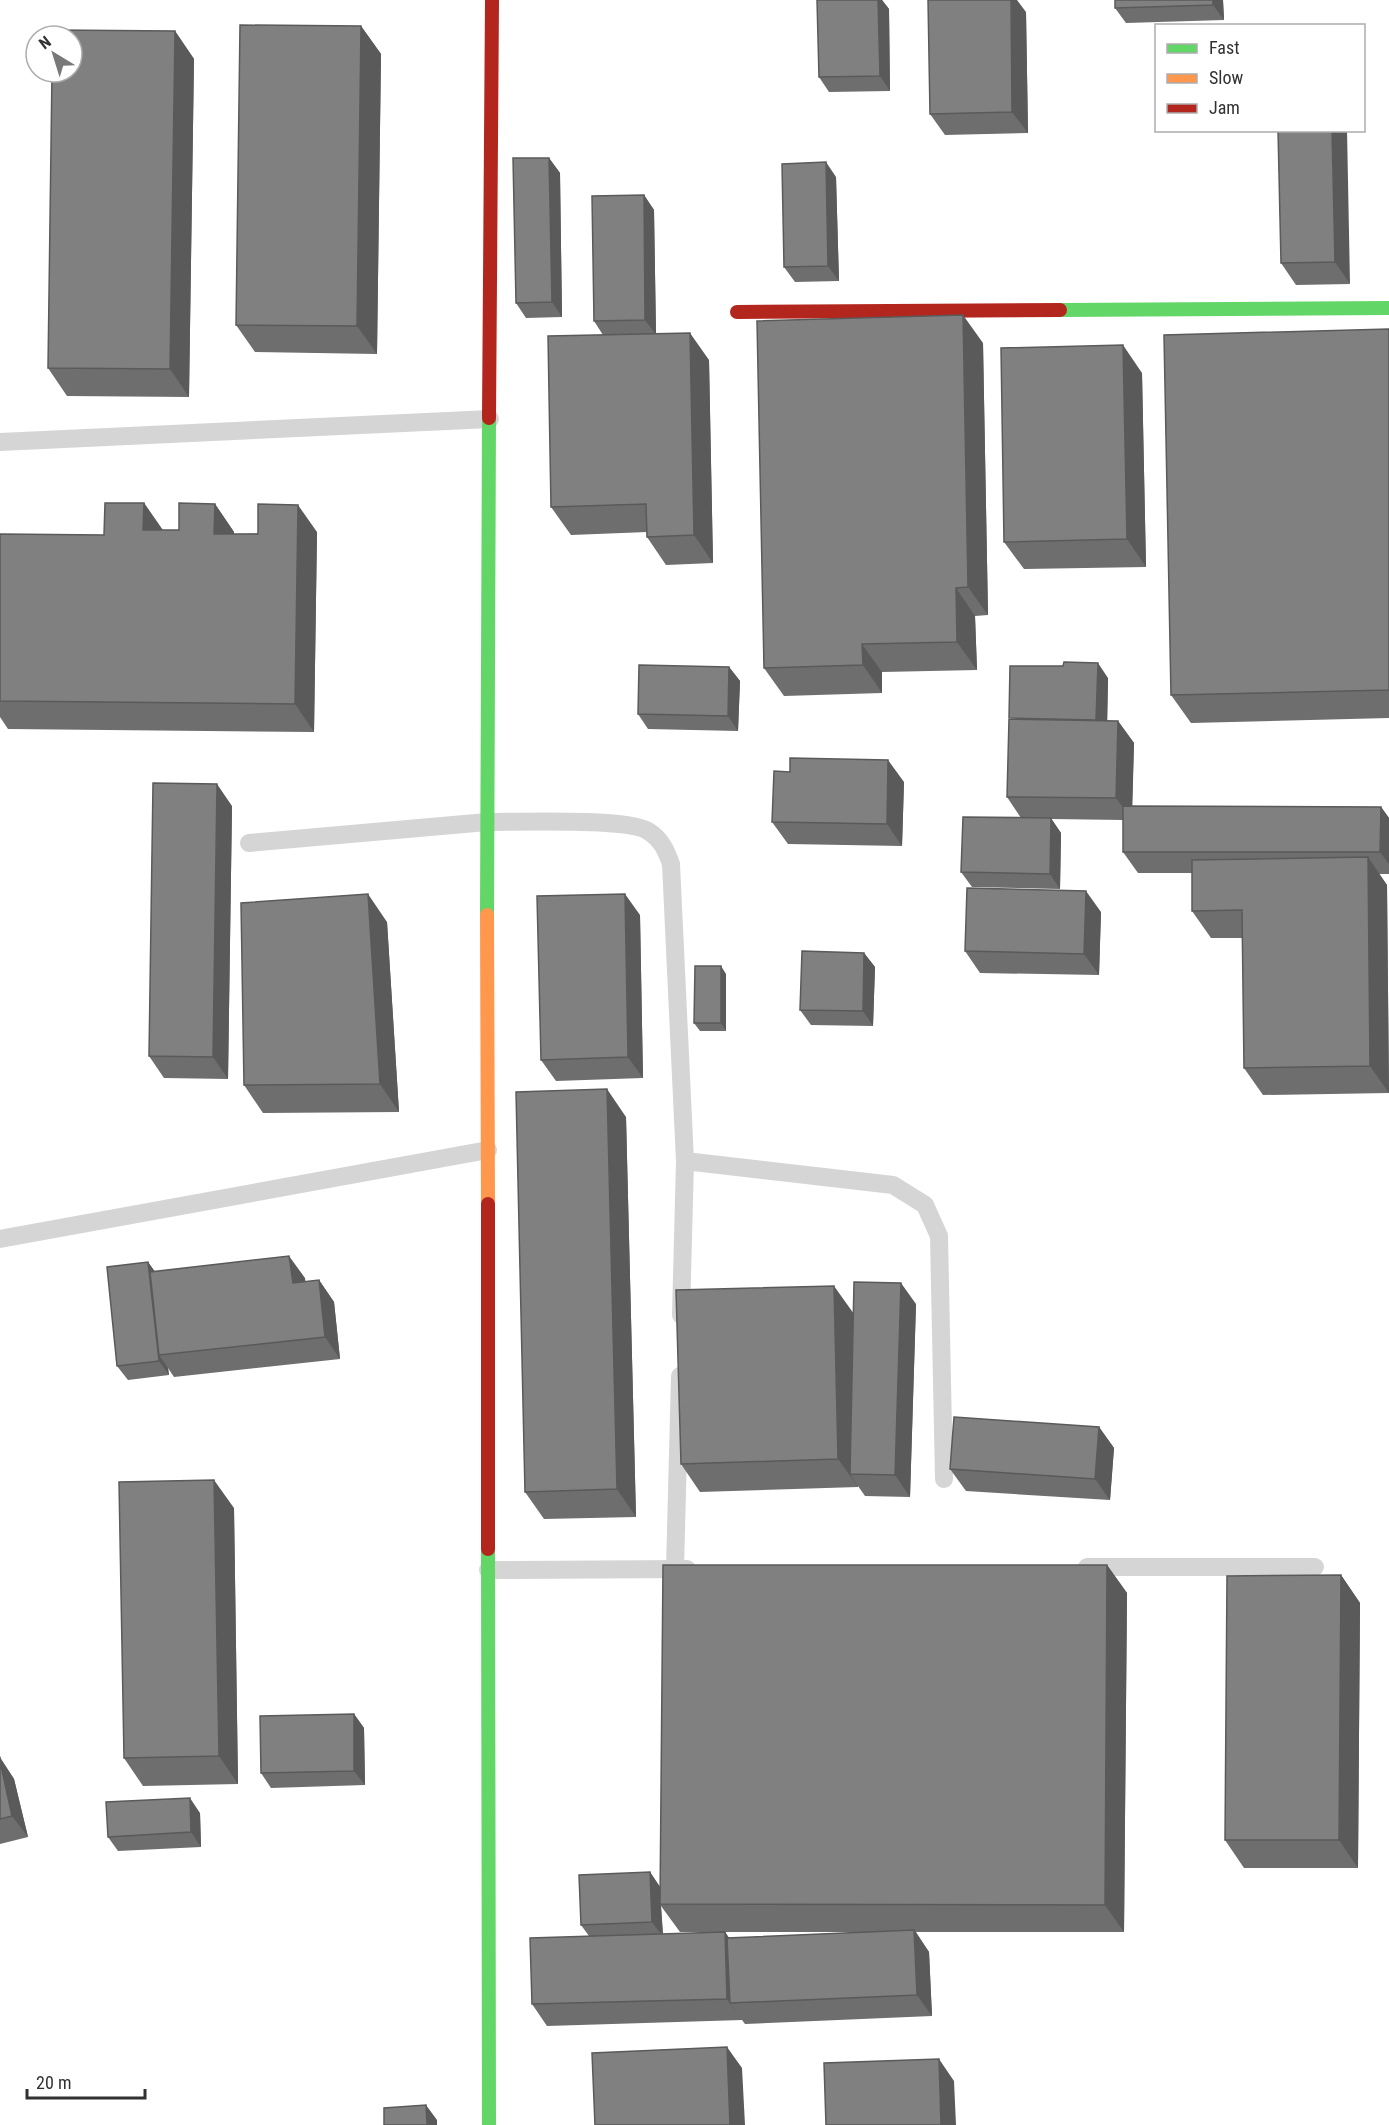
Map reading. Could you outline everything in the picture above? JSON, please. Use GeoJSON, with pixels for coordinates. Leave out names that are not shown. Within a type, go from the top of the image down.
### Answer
{"type":"FeatureCollection","features":[{"type":"Feature","properties":{"kind":"street"},"geometry":{"type":"LineString","coordinates":[[489,2125],[487,822],[492,0]]}},
{"type":"Feature","properties":{"kind":"street"},"geometry":{"type":"LineString","coordinates":[[737,312],[1389,308]]}},
{"type":"Feature","properties":{"kind":"lane"},"geometry":{"type":"LineString","coordinates":[[0,442],[490,419]]}},
{"type":"Feature","properties":{"kind":"lane"},"geometry":{"type":"LineString","coordinates":[[249,843],[487,822],[628,824],[647,830],[663,844],[671,864],[685,1161],[681,1336]]}},
{"type":"Feature","properties":{"kind":"lane"},"geometry":{"type":"LineString","coordinates":[[0,1239],[488,1150]]}},
{"type":"Feature","properties":{"kind":"lane"},"geometry":{"type":"LineString","coordinates":[[685,1161],[893,1185],[925,1205],[939,1236],[944,1479]]}},
{"type":"Feature","properties":{"kind":"lane"},"geometry":{"type":"LineString","coordinates":[[675,1569],[680,1359]]}},
{"type":"Feature","properties":{"kind":"lane"},"geometry":{"type":"LineString","coordinates":[[1068,1568],[1315,1567]]}},
{"type":"Feature","properties":{"kind":"lane"},"geometry":{"type":"LineString","coordinates":[[488,1570],[699,1569]]}},
{"type":"Feature","properties":{"kind":"building"},"geometry":{"type":"Polygon","coordinates":[[[817,0],[878,0],[880,76],[819,77],[817,0]]]}},
{"type":"Feature","properties":{"kind":"building"},"geometry":{"type":"Polygon","coordinates":[[[928,0],[1011,0],[1012,112],[930,114],[928,0]]]}},
{"type":"Feature","properties":{"kind":"building"},"geometry":{"type":"Polygon","coordinates":[[[1115,0],[1213,0],[1213,5],[1115,8],[1115,0]]]}},
{"type":"Feature","properties":{"kind":"building"},"geometry":{"type":"Polygon","coordinates":[[[240,25],[361,26],[357,326],[236,325],[240,25]]]}},
{"type":"Feature","properties":{"kind":"building"},"geometry":{"type":"Polygon","coordinates":[[[84,30],[175,31],[170,369],[48,368],[52,84],[84,84],[84,30]]]}},
{"type":"Feature","properties":{"kind":"building"},"geometry":{"type":"Polygon","coordinates":[[[1278,132],[1332,132],[1335,262],[1281,263],[1278,132]]]}},
{"type":"Feature","properties":{"kind":"building"},"geometry":{"type":"Polygon","coordinates":[[[513,158],[549,158],[552,302],[516,303],[513,158]]]}},
{"type":"Feature","properties":{"kind":"building"},"geometry":{"type":"Polygon","coordinates":[[[826,162],[828,266],[784,267],[782,164],[826,162]]]}},
{"type":"Feature","properties":{"kind":"building"},"geometry":{"type":"Polygon","coordinates":[[[644,195],[645,320],[594,321],[592,196],[644,195]]]}},
{"type":"Feature","properties":{"kind":"building"},"geometry":{"type":"Polygon","coordinates":[[[963,315],[968,587],[956,588],[957,642],[862,644],[863,665],[764,668],[757,321],[963,315]]]}},
{"type":"Feature","properties":{"kind":"building"},"geometry":{"type":"Polygon","coordinates":[[[1389,329],[1389,690],[1171,695],[1164,335],[1389,329]]]}},
{"type":"Feature","properties":{"kind":"building"},"geometry":{"type":"Polygon","coordinates":[[[690,333],[694,535],[647,537],[646,504],[551,507],[548,336],[690,333]]]}},
{"type":"Feature","properties":{"kind":"building"},"geometry":{"type":"Polygon","coordinates":[[[1123,345],[1127,539],[1004,542],[1001,348],[1123,345]]]}},
{"type":"Feature","properties":{"kind":"building"},"geometry":{"type":"Polygon","coordinates":[[[105,503],[144,503],[143,530],[179,530],[179,503],[215,504],[214,534],[258,534],[258,504],[298,505],[295,704],[0,701],[0,534],[104,535],[105,503]]]}},
{"type":"Feature","properties":{"kind":"building"},"geometry":{"type":"Polygon","coordinates":[[[1064,662],[1098,663],[1096,720],[1009,718],[1010,666],[1063,666],[1064,662]]]}},
{"type":"Feature","properties":{"kind":"building"},"geometry":{"type":"Polygon","coordinates":[[[639,665],[729,667],[728,716],[638,714],[639,665]]]}},
{"type":"Feature","properties":{"kind":"building"},"geometry":{"type":"Polygon","coordinates":[[[1009,719],[1118,721],[1116,798],[1007,797],[1009,719]]]}},
{"type":"Feature","properties":{"kind":"building"},"geometry":{"type":"Polygon","coordinates":[[[790,758],[888,760],[887,824],[772,822],[774,771],[790,772],[790,758]]]}},
{"type":"Feature","properties":{"kind":"building"},"geometry":{"type":"Polygon","coordinates":[[[153,783],[217,784],[213,1057],[149,1056],[153,783]]]}},
{"type":"Feature","properties":{"kind":"building"},"geometry":{"type":"Polygon","coordinates":[[[1123,806],[1381,807],[1380,852],[1123,852],[1123,806]]]}},
{"type":"Feature","properties":{"kind":"building"},"geometry":{"type":"Polygon","coordinates":[[[963,817],[1051,818],[1050,874],[961,872],[963,817]]]}},
{"type":"Feature","properties":{"kind":"building"},"geometry":{"type":"Polygon","coordinates":[[[1368,857],[1370,1066],[1244,1068],[1242,910],[1192,911],[1192,860],[1368,857]]]}},
{"type":"Feature","properties":{"kind":"building"},"geometry":{"type":"Polygon","coordinates":[[[967,888],[1086,891],[1084,954],[965,951],[967,888]]]}},
{"type":"Feature","properties":{"kind":"building"},"geometry":{"type":"Polygon","coordinates":[[[368,894],[380,1084],[244,1085],[241,903],[368,894]]]}},
{"type":"Feature","properties":{"kind":"building"},"geometry":{"type":"Polygon","coordinates":[[[625,894],[628,1057],[541,1060],[537,896],[625,894]]]}},
{"type":"Feature","properties":{"kind":"building"},"geometry":{"type":"Polygon","coordinates":[[[802,951],[864,953],[863,1011],[800,1010],[802,951]]]}},
{"type":"Feature","properties":{"kind":"building"},"geometry":{"type":"Polygon","coordinates":[[[695,966],[721,966],[721,1023],[694,1023],[695,966]]]}},
{"type":"Feature","properties":{"kind":"building"},"geometry":{"type":"Polygon","coordinates":[[[607,1089],[617,1489],[525,1492],[516,1092],[607,1089]]]}},
{"type":"Feature","properties":{"kind":"building"},"geometry":{"type":"Polygon","coordinates":[[[289,1256],[293,1283],[319,1280],[325,1337],[159,1355],[150,1272],[289,1256]]]}},
{"type":"Feature","properties":{"kind":"building"},"geometry":{"type":"Polygon","coordinates":[[[148,1262],[159,1361],[117,1366],[107,1267],[148,1262]]]}},
{"type":"Feature","properties":{"kind":"building"},"geometry":{"type":"Polygon","coordinates":[[[854,1282],[901,1283],[895,1475],[850,1474],[854,1282]]]}},
{"type":"Feature","properties":{"kind":"building"},"geometry":{"type":"Polygon","coordinates":[[[834,1286],[838,1459],[681,1464],[676,1290],[834,1286]]]}},
{"type":"Feature","properties":{"kind":"building"},"geometry":{"type":"Polygon","coordinates":[[[954,1417],[1099,1427],[1095,1479],[950,1469],[954,1417]]]}},
{"type":"Feature","properties":{"kind":"building"},"geometry":{"type":"Polygon","coordinates":[[[214,1480],[219,1756],[124,1758],[119,1482],[214,1480]]]}},
{"type":"Feature","properties":{"kind":"building"},"geometry":{"type":"Polygon","coordinates":[[[663,1565],[1107,1565],[1105,1905],[660,1904],[663,1565]]]}},
{"type":"Feature","properties":{"kind":"building"},"geometry":{"type":"Polygon","coordinates":[[[1341,1575],[1339,1840],[1225,1840],[1227,1576],[1341,1575]]]}},
{"type":"Feature","properties":{"kind":"building"},"geometry":{"type":"Polygon","coordinates":[[[354,1714],[354,1771],[261,1773],[260,1716],[354,1714]]]}},
{"type":"Feature","properties":{"kind":"building"},"geometry":{"type":"Polygon","coordinates":[[[0,1761],[12,1816],[0,1819],[0,1761]]]}},
{"type":"Feature","properties":{"kind":"building"},"geometry":{"type":"Polygon","coordinates":[[[190,1798],[191,1832],[108,1837],[106,1802],[190,1798]]]}},
{"type":"Feature","properties":{"kind":"building"},"geometry":{"type":"Polygon","coordinates":[[[650,1872],[652,1922],[581,1925],[579,1875],[650,1872]]]}},
{"type":"Feature","properties":{"kind":"building"},"geometry":{"type":"Polygon","coordinates":[[[914,1930],[917,1995],[730,2003],[727,1938],[914,1930]]]}},
{"type":"Feature","properties":{"kind":"building"},"geometry":{"type":"Polygon","coordinates":[[[725,1932],[727,1999],[532,2004],[530,1938],[725,1932]]]}},
{"type":"Feature","properties":{"kind":"building"},"geometry":{"type":"Polygon","coordinates":[[[727,2047],[730,2125],[595,2125],[592,2053],[727,2047]]]}},
{"type":"Feature","properties":{"kind":"building"},"geometry":{"type":"Polygon","coordinates":[[[939,2059],[941,2125],[826,2125],[824,2063],[939,2059]]]}},
{"type":"Feature","properties":{"kind":"building"},"geometry":{"type":"Polygon","coordinates":[[[426,2105],[427,2125],[384,2125],[384,2108],[426,2105]]]}},
{"type":"Feature","properties":{"kind":"traffic: fast"},"geometry":{"type":"LineString","coordinates":[[1060,310],[1389,308]]}},
{"type":"Feature","properties":{"kind":"traffic: fast"},"geometry":{"type":"LineString","coordinates":[[487,915],[489,418]]}},
{"type":"Feature","properties":{"kind":"traffic: fast"},"geometry":{"type":"LineString","coordinates":[[488,1549],[489,2125]]}},
{"type":"Feature","properties":{"kind":"traffic: slow"},"geometry":{"type":"LineString","coordinates":[[487,915],[488,1204]]}},
{"type":"Feature","properties":{"kind":"traffic: jam"},"geometry":{"type":"LineString","coordinates":[[489,418],[492,0]]}},
{"type":"Feature","properties":{"kind":"traffic: jam"},"geometry":{"type":"LineString","coordinates":[[737,312],[1060,310]]}},
{"type":"Feature","properties":{"kind":"traffic: jam"},"geometry":{"type":"LineString","coordinates":[[488,1204],[488,1549]]}}]}
